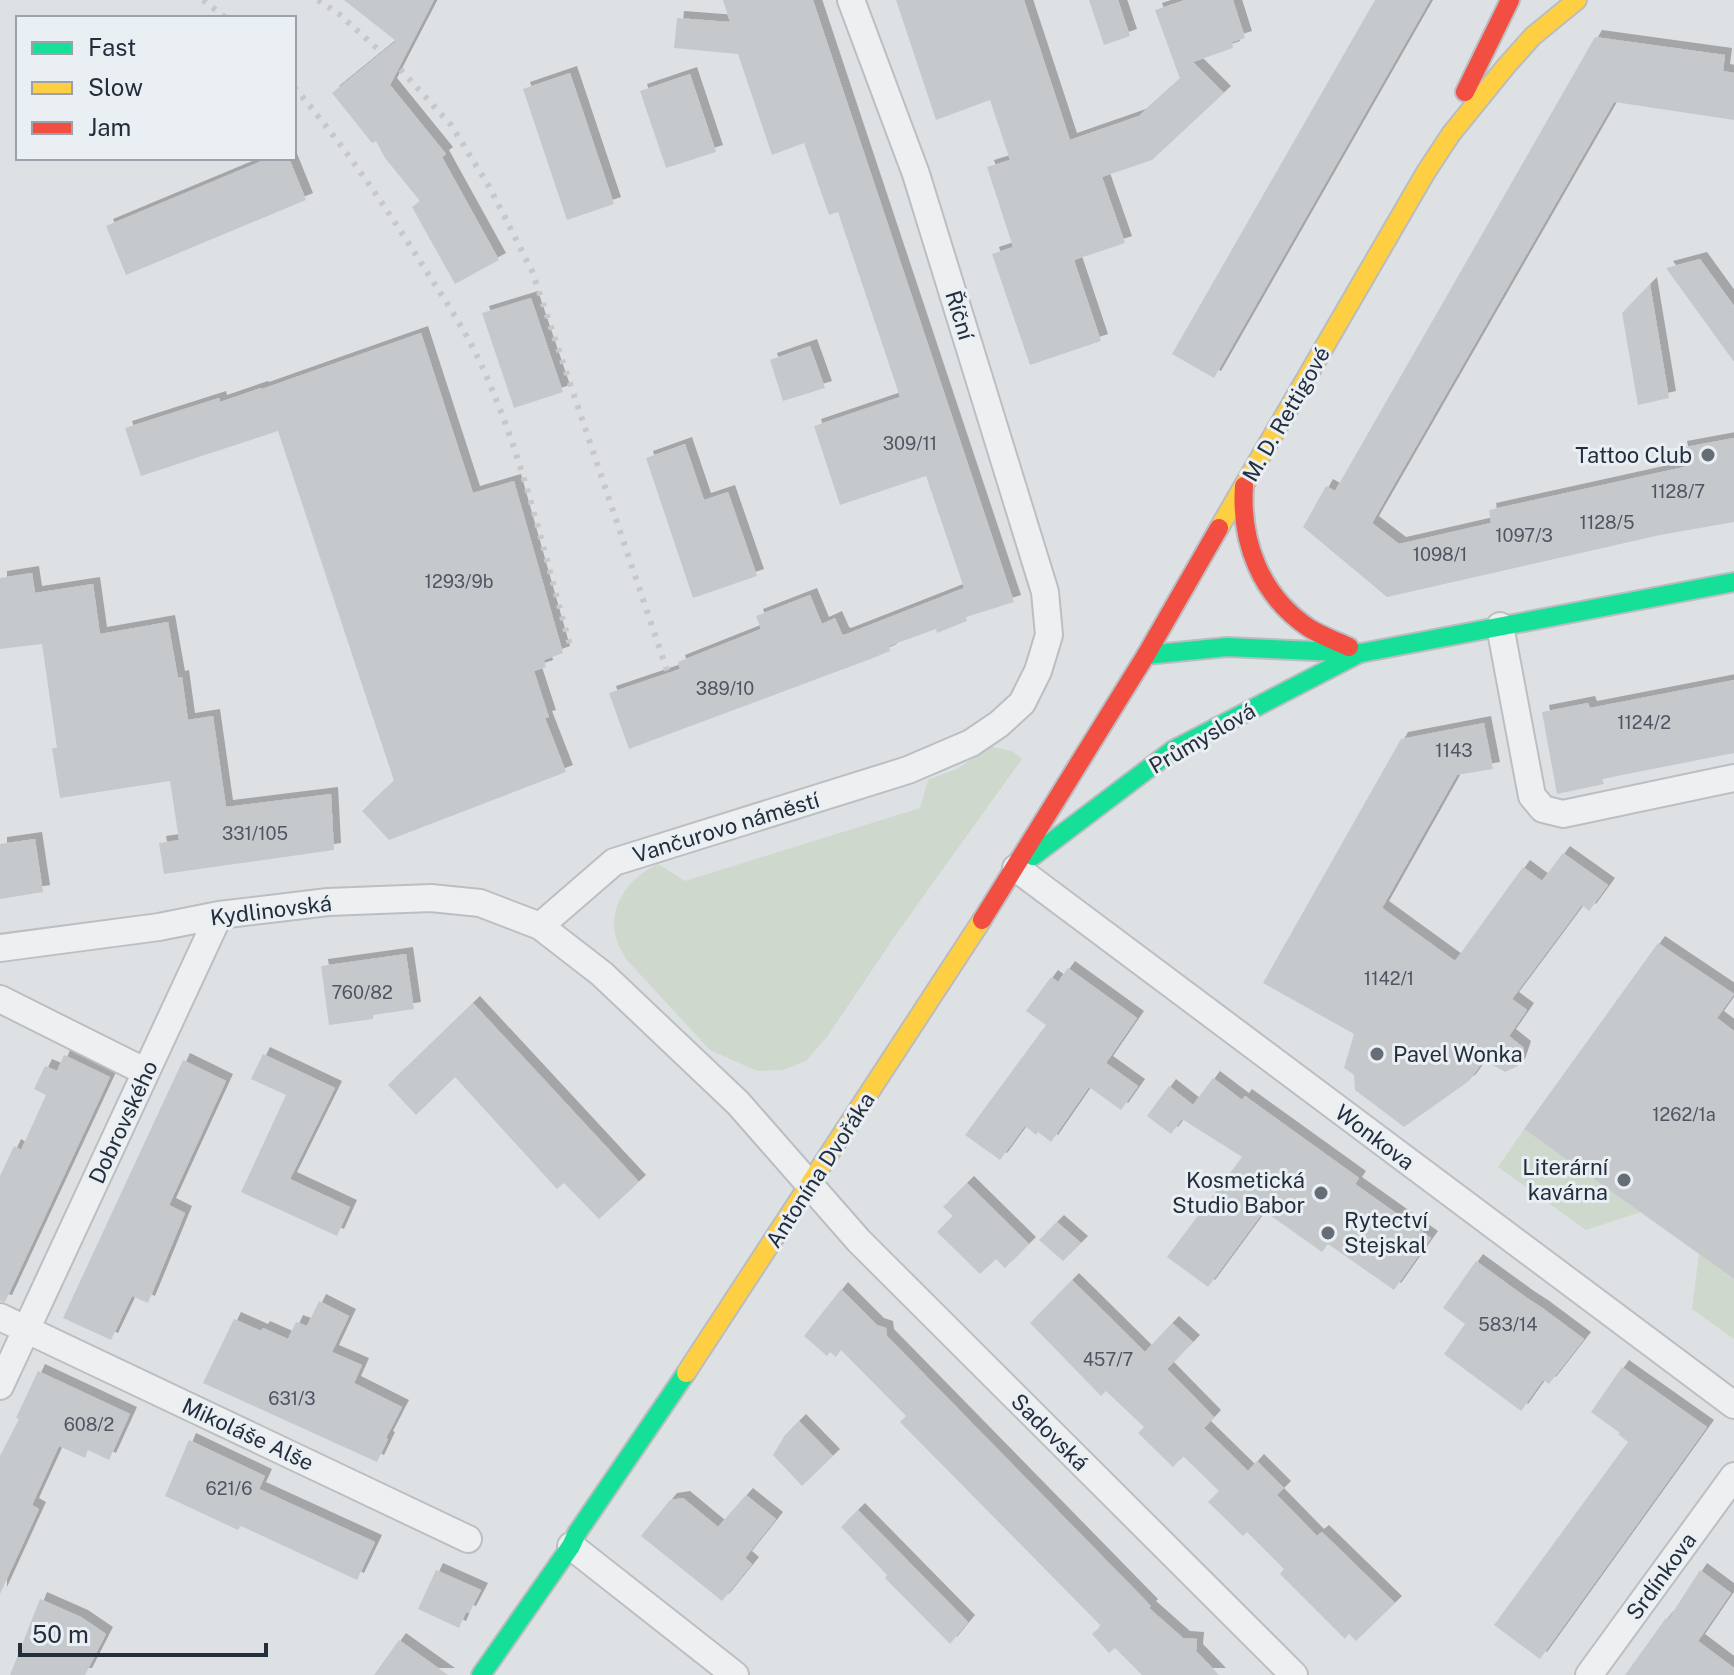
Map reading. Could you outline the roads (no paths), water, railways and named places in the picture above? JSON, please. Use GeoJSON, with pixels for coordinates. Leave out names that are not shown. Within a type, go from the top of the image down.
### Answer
{"type":"FeatureCollection","features":[{"type":"Feature","properties":{"kind":"main road","name":"M. D. Rettigové"},"geometry":{"type":"LineString","coordinates":[[1426,172],[1510,0]]}},
{"type":"Feature","properties":{"kind":"main road","name":"M. D. Rettigové"},"geometry":{"type":"LineString","coordinates":[[1146,655],[1451,134],[1533,36],[1577,0]]}},
{"type":"Feature","properties":{"kind":"main road"},"geometry":{"type":"LineString","coordinates":[[1244,486],[1245,530],[1262,577],[1277,600],[1303,624],[1361,653]]}},
{"type":"Feature","properties":{"kind":"main road","name":"Průmyslová"},"geometry":{"type":"LineString","coordinates":[[1146,655],[1227,647],[1361,653],[1734,582]]}},
{"type":"Feature","properties":{"kind":"main road","name":"Průmyslová"},"geometry":{"type":"LineString","coordinates":[[1016,868],[1173,750],[1361,653]]}},
{"type":"Feature","properties":{"kind":"main road","name":"Antonína Dvořáka"},"geometry":{"type":"LineString","coordinates":[[481,1675],[571,1546],[811,1184],[1016,868],[1146,655]]}},
{"type":"Feature","properties":{"kind":"street","name":"Říční"},"geometry":{"type":"LineString","coordinates":[[851,0],[916,174],[1045,592],[1049,635]]}},
{"type":"Feature","properties":{"kind":"street"},"geometry":{"type":"LineString","coordinates":[[1500,626],[1532,796],[1543,809],[1563,814],[1734,778]]}},
{"type":"Feature","properties":{"kind":"street","name":"Vančurovo náměstí"},"geometry":{"type":"LineString","coordinates":[[540,926],[614,862],[908,770],[971,743],[1022,703],[1038,671],[1049,635]]}},
{"type":"Feature","properties":{"kind":"street","name":"Wonkova"},"geometry":{"type":"LineString","coordinates":[[1016,868],[1734,1405]]}},
{"type":"Feature","properties":{"kind":"street","name":"Kydlinovská"},"geometry":{"type":"LineString","coordinates":[[0,948],[328,902],[431,898],[480,903],[540,926]]}},
{"type":"Feature","properties":{"kind":"street","name":"Dobrovského"},"geometry":{"type":"LineString","coordinates":[[0,1386],[219,915]]}},
{"type":"Feature","properties":{"kind":"street"},"geometry":{"type":"LineString","coordinates":[[540,926],[602,974],[716,1082],[753,1118],[811,1184]]}},
{"type":"Feature","properties":{"kind":"street"},"geometry":{"type":"LineString","coordinates":[[0,999],[146,1072]]}},
{"type":"Feature","properties":{"kind":"street","name":"Sadovská"},"geometry":{"type":"LineString","coordinates":[[811,1184],[866,1248],[1294,1675]]}},
{"type":"Feature","properties":{"kind":"street"},"geometry":{"type":"LineString","coordinates":[[0,1317],[27,1329]]}},
{"type":"Feature","properties":{"kind":"street","name":"Mikoláše Alše"},"geometry":{"type":"LineString","coordinates":[[27,1329],[468,1539]]}},
{"type":"Feature","properties":{"kind":"street","name":"Srdínkova"},"geometry":{"type":"LineString","coordinates":[[1589,1675],[1734,1476]]}},
{"type":"Feature","properties":{"kind":"street"},"geometry":{"type":"LineString","coordinates":[[571,1546],[735,1675]]}},
{"type":"Feature","properties":{"kind":"railway"},"geometry":{"type":"LineString","coordinates":[[203,0],[223,16]]}},
{"type":"Feature","properties":{"kind":"railway"},"geometry":{"type":"LineString","coordinates":[[318,0],[339,14],[402,71],[451,125],[490,188],[532,271],[676,697]]}},
{"type":"Feature","properties":{"kind":"railway"},"geometry":{"type":"LineString","coordinates":[[296,89],[378,197],[448,304],[478,357],[522,472],[570,645]]}},
{"type":"Feature","properties":{"kind":"place","name":"Tattoo Club"},"geometry":{"type":"Point","coordinates":[1708,455]}},
{"type":"Feature","properties":{"kind":"place","name":"Pavel Wonka"},"geometry":{"type":"Point","coordinates":[1377,1054]}},
{"type":"Feature","properties":{"kind":"place","name":"Literární kavárna"},"geometry":{"type":"Point","coordinates":[1624,1180]}},
{"type":"Feature","properties":{"kind":"place","name":"Kosmetická Studio Babor"},"geometry":{"type":"Point","coordinates":[1321,1193]}},
{"type":"Feature","properties":{"kind":"place","name":"Rytectví Stejskal"},"geometry":{"type":"Point","coordinates":[1328,1233]}}]}
